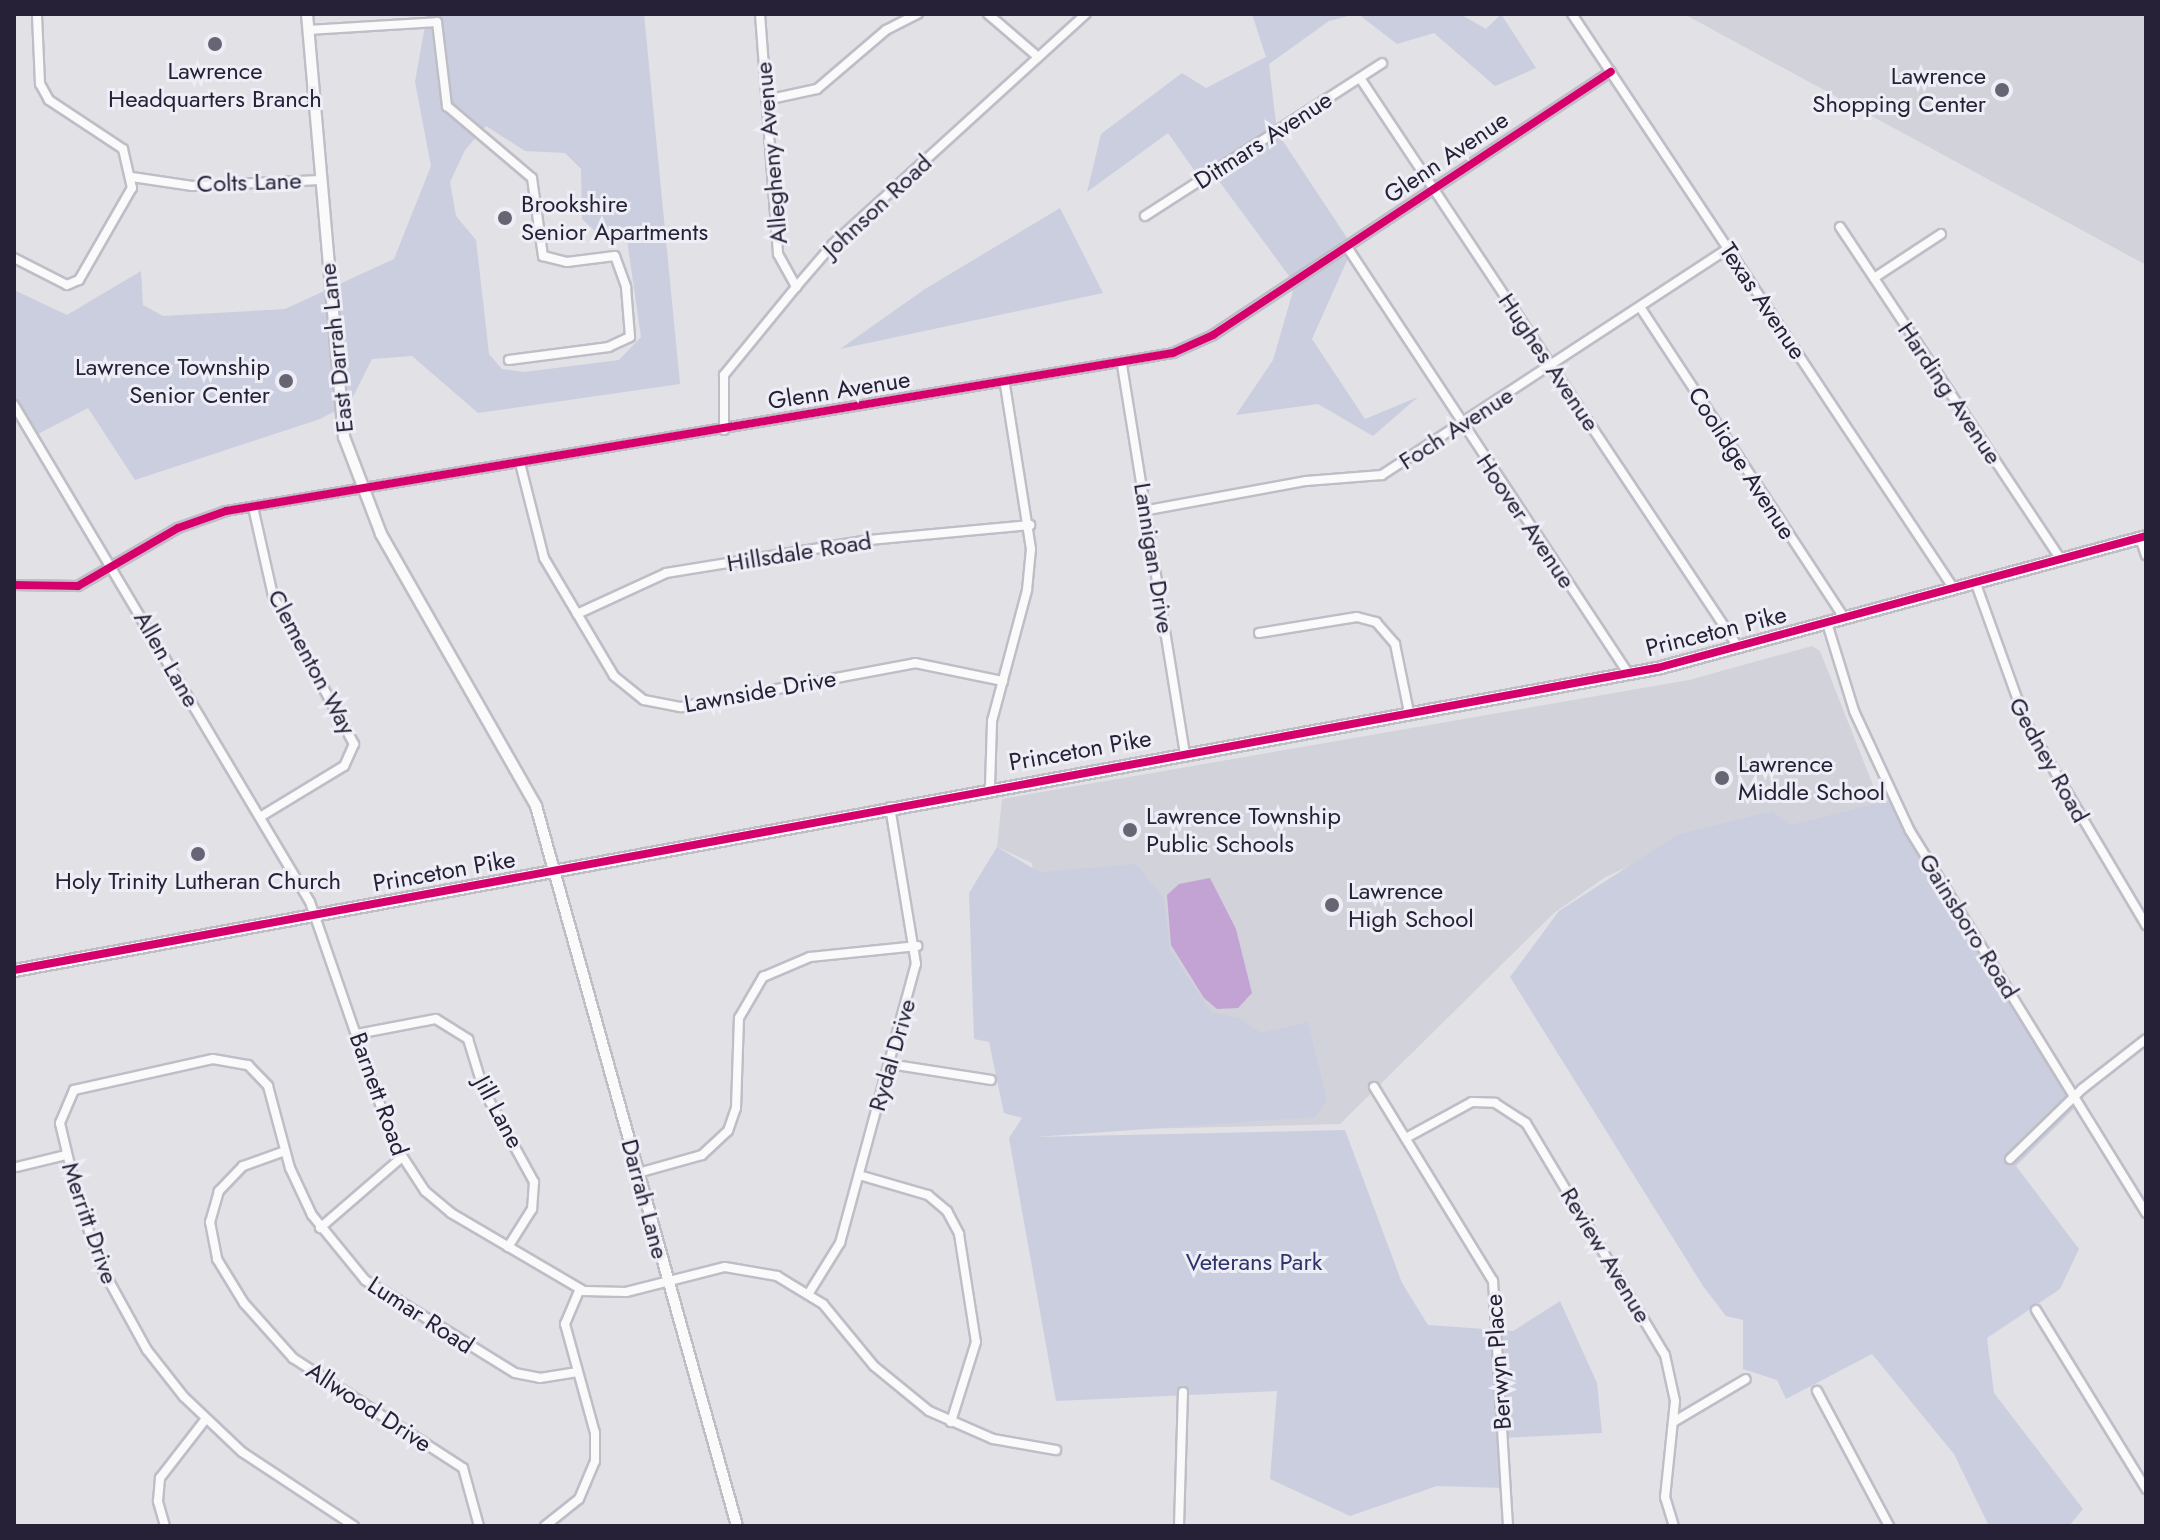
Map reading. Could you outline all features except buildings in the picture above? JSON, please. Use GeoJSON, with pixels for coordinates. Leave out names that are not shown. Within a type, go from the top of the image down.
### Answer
{"type":"FeatureCollection","features":[{"type":"Feature","properties":{"kind":"main road","name":"Princeton Pike"},"geometry":{"type":"LineString","coordinates":[[14,970],[556,871],[990,786],[1628,673],[1845,619],[2143,537]]}},
{"type":"Feature","properties":{"kind":"street"},"geometry":{"type":"LineString","coordinates":[[14,258],[67,285],[79,280],[132,188],[132,177],[123,149],[49,100],[40,84],[37,14]]}},
{"type":"Feature","properties":{"kind":"street","name":"East Darrah Lane"},"geometry":{"type":"LineString","coordinates":[[307,14],[339,415],[361,490],[511,752],[556,871]]}},
{"type":"Feature","properties":{"kind":"street","name":"Allegheny Avenue"},"geometry":{"type":"LineString","coordinates":[[760,14],[778,254],[796,287]]}},
{"type":"Feature","properties":{"kind":"street"},"geometry":{"type":"LineString","coordinates":[[766,100],[817,89],[886,30],[918,14]]}},
{"type":"Feature","properties":{"kind":"street"},"geometry":{"type":"LineString","coordinates":[[988,14],[1038,57]]}},
{"type":"Feature","properties":{"kind":"street","name":"Johnson Road"},"geometry":{"type":"LineString","coordinates":[[724,430],[724,375],[833,244],[1086,14]]}},
{"type":"Feature","properties":{"kind":"street","name":"Texas Avenue"},"geometry":{"type":"LineString","coordinates":[[1572,14],[1954,589]]}},
{"type":"Feature","properties":{"kind":"street"},"geometry":{"type":"LineString","coordinates":[[308,30],[437,22],[447,106],[532,178],[543,256],[567,262],[615,256],[626,287],[630,337],[609,347],[509,360]]}},
{"type":"Feature","properties":{"kind":"street","name":"Ditmars Avenue"},"geometry":{"type":"LineString","coordinates":[[1145,216],[1382,63]]}},
{"type":"Feature","properties":{"kind":"street","name":"Glenn Avenue"},"geometry":{"type":"LineString","coordinates":[[14,585],[64,589],[113,567],[198,519],[253,507],[1122,365],[1194,345],[1611,72]]}},
{"type":"Feature","properties":{"kind":"street","name":"Hughes Avenue"},"geometry":{"type":"LineString","coordinates":[[1360,78],[1738,647]]}},
{"type":"Feature","properties":{"kind":"street","name":"Colts Lane"},"geometry":{"type":"LineString","coordinates":[[132,177],[192,186],[320,180]]}},
{"type":"Feature","properties":{"kind":"street","name":"Harding Avenue"},"geometry":{"type":"LineString","coordinates":[[1840,227],[2061,560]]}},
{"type":"Feature","properties":{"kind":"street"},"geometry":{"type":"LineString","coordinates":[[1874,278],[1941,234]]}},
{"type":"Feature","properties":{"kind":"street","name":"Hoover Avenue"},"geometry":{"type":"LineString","coordinates":[[1347,247],[1628,673]]}},
{"type":"Feature","properties":{"kind":"street","name":"Foch Avenue"},"geometry":{"type":"LineString","coordinates":[[1148,510],[1306,481],[1371,479],[1463,424],[1728,249]]}},
{"type":"Feature","properties":{"kind":"street","name":"Coolidge Avenue"},"geometry":{"type":"LineString","coordinates":[[1640,307],[1845,619]]}},
{"type":"Feature","properties":{"kind":"street","name":"Lannigan Drive"},"geometry":{"type":"LineString","coordinates":[[1122,365],[1185,752]]}},
{"type":"Feature","properties":{"kind":"street"},"geometry":{"type":"LineString","coordinates":[[990,786],[991,728],[1027,590],[1030,525],[1005,384]]}},
{"type":"Feature","properties":{"kind":"street","name":"Allen Lane"},"geometry":{"type":"LineString","coordinates":[[14,405],[113,567],[316,915]]}},
{"type":"Feature","properties":{"kind":"street","name":"Lawnside Drive"},"geometry":{"type":"LineString","coordinates":[[520,463],[537,542],[577,614],[622,685],[668,707],[915,663],[1003,681]]}},
{"type":"Feature","properties":{"kind":"street","name":"Clementon Way"},"geometry":{"type":"LineString","coordinates":[[253,507],[273,596],[354,744],[344,766],[260,817]]}},
{"type":"Feature","properties":{"kind":"street","name":"Hillsdale Road"},"geometry":{"type":"LineString","coordinates":[[577,614],[666,573],[869,540],[1030,525]]}},
{"type":"Feature","properties":{"kind":"street"},"geometry":{"type":"LineString","coordinates":[[2143,537],[2146,555]]}},
{"type":"Feature","properties":{"kind":"street","name":"Gedney Road"},"geometry":{"type":"LineString","coordinates":[[1976,584],[2026,723],[2146,925]]}},
{"type":"Feature","properties":{"kind":"street"},"geometry":{"type":"LineString","coordinates":[[1259,633],[1357,617],[1376,622],[1395,644],[1409,712]]}},
{"type":"Feature","properties":{"kind":"street","name":"Gainsboro Road"},"geometry":{"type":"LineString","coordinates":[[1827,623],[1854,711],[1890,793],[2146,1213]]}},
{"type":"Feature","properties":{"kind":"street","name":"Rydal Drive"},"geometry":{"type":"LineString","coordinates":[[809,1293],[840,1243],[889,1064],[917,946],[890,806]]}},
{"type":"Feature","properties":{"kind":"street","name":"Darrah Lane"},"geometry":{"type":"LineString","coordinates":[[556,871],[737,1526]]}},
{"type":"Feature","properties":{"kind":"street","name":"Barnett Road"},"geometry":{"type":"LineString","coordinates":[[316,915],[401,1158],[438,1203],[580,1289],[626,1292],[667,1280],[744,1268],[809,1293]]}},
{"type":"Feature","properties":{"kind":"street"},"geometry":{"type":"LineString","coordinates":[[638,1173],[702,1155],[728,1131],[736,1108],[739,1018],[763,977],[810,957],[917,946]]}},
{"type":"Feature","properties":{"kind":"street","name":"Jill Lane"},"geometry":{"type":"LineString","coordinates":[[357,1034],[436,1019],[468,1039],[484,1091],[534,1182],[532,1209],[508,1247]]}},
{"type":"Feature","properties":{"kind":"street"},"geometry":{"type":"LineString","coordinates":[[2010,1159],[2146,1039]]}},
{"type":"Feature","properties":{"kind":"street","name":"Lumar Road"},"geometry":{"type":"LineString","coordinates":[[105,1079],[238,1060],[268,1086],[285,1151],[320,1228],[391,1301],[515,1373],[540,1378],[578,1372]]}},
{"type":"Feature","properties":{"kind":"street"},"geometry":{"type":"LineString","coordinates":[[889,1064],[991,1080]]}},
{"type":"Feature","properties":{"kind":"street","name":"Merritt Drive"},"geometry":{"type":"LineString","coordinates":[[105,1079],[81,1085],[63,1105],[66,1155],[89,1236],[117,1299],[147,1350],[205,1420],[265,1470],[354,1526]]}},
{"type":"Feature","properties":{"kind":"street","name":"Berwyn Place"},"geometry":{"type":"LineString","coordinates":[[1374,1087],[1493,1281],[1508,1526]]}},
{"type":"Feature","properties":{"kind":"street","name":"Review Avenue"},"geometry":{"type":"LineString","coordinates":[[1406,1138],[1472,1102],[1495,1103],[1526,1123],[1662,1346],[1675,1421],[1665,1497],[1674,1526]]}},
{"type":"Feature","properties":{"kind":"street","name":"Allwood Drive"},"geometry":{"type":"LineString","coordinates":[[285,1151],[243,1166],[219,1191],[210,1222],[217,1259],[259,1322],[303,1366],[463,1468],[479,1526]]}},
{"type":"Feature","properties":{"kind":"street"},"geometry":{"type":"LineString","coordinates":[[17,1167],[66,1155]]}},
{"type":"Feature","properties":{"kind":"street"},"geometry":{"type":"LineString","coordinates":[[320,1228],[401,1158]]}},
{"type":"Feature","properties":{"kind":"street"},"geometry":{"type":"LineString","coordinates":[[859,1175],[928,1195],[947,1211],[959,1234],[976,1342],[951,1422]]}},
{"type":"Feature","properties":{"kind":"street"},"geometry":{"type":"LineString","coordinates":[[545,1526],[579,1499],[595,1461],[595,1433],[565,1324],[580,1289]]}},
{"type":"Feature","properties":{"kind":"street"},"geometry":{"type":"LineString","coordinates":[[809,1293],[891,1383],[951,1422],[993,1439],[1056,1450]]}},
{"type":"Feature","properties":{"kind":"street"},"geometry":{"type":"LineString","coordinates":[[2036,1310],[2146,1489]]}},
{"type":"Feature","properties":{"kind":"street"},"geometry":{"type":"LineString","coordinates":[[1675,1421],[1746,1379]]}},
{"type":"Feature","properties":{"kind":"street"},"geometry":{"type":"LineString","coordinates":[[1817,1391],[1889,1526]]}},
{"type":"Feature","properties":{"kind":"street"},"geometry":{"type":"LineString","coordinates":[[1179,1526],[1183,1392]]}},
{"type":"Feature","properties":{"kind":"street"},"geometry":{"type":"LineString","coordinates":[[165,1526],[158,1501],[160,1478],[205,1420]]}},
{"type":"Feature","properties":{"kind":"shaded area","name":"Lawrence Shopping Center"},"geometry":{"type":"Polygon","coordinates":[[[1684,14],[2146,14],[2146,265],[1684,14]]]}},
{"type":"Feature","properties":{"kind":"shaded area","name":"Lawrence High School"},"geometry":{"type":"Polygon","coordinates":[[[1812,646],[1820,651],[1880,803],[1758,835],[1682,840],[1604,878],[1554,913],[1340,1124],[1060,1131],[1032,863],[997,847],[1002,799],[1689,680],[1812,646]]]}},
{"type":"Feature","properties":{"kind":"shaded area"},"geometry":{"type":"Polygon","coordinates":[[[1210,878],[1236,929],[1252,993],[1238,1008],[1217,1009],[1204,998],[1171,945],[1167,895],[1179,884],[1210,878]]]}},
{"type":"Feature","properties":{"kind":"green space"},"geometry":{"type":"Polygon","coordinates":[[[427,14],[644,14],[680,384],[478,413],[412,356],[372,359],[350,403],[320,419],[135,480],[88,408],[38,434],[14,397],[14,290],[67,315],[141,271],[143,305],[163,316],[285,309],[394,259],[431,166],[415,82],[427,14]],[[486,126],[465,150],[450,182],[456,216],[476,240],[489,354],[502,369],[524,372],[619,360],[641,337],[626,233],[598,234],[582,219],[581,169],[565,153],[525,151],[486,126]]]}},
{"type":"Feature","properties":{"kind":"green space"},"geometry":{"type":"Polygon","coordinates":[[[1252,14],[1356,14],[1329,21],[1269,64],[1277,132],[1353,247],[1312,339],[1365,419],[1418,397],[1373,436],[1318,404],[1236,415],[1273,360],[1295,284],[1213,173],[1201,180],[1168,133],[1087,192],[1101,134],[1182,73],[1206,88],[1266,57],[1252,14]]]}},
{"type":"Feature","properties":{"kind":"green space"},"geometry":{"type":"Polygon","coordinates":[[[1358,14],[1460,14],[1486,29],[1501,14],[1536,68],[1495,86],[1434,33],[1397,44],[1358,14]]]}},
{"type":"Feature","properties":{"kind":"green space"},"geometry":{"type":"Polygon","coordinates":[[[1060,208],[1103,293],[840,349],[925,289],[1060,208]]]}},
{"type":"Feature","properties":{"kind":"green space"},"geometry":{"type":"Polygon","coordinates":[[[1898,798],[2082,1101],[2016,1166],[2079,1249],[2060,1289],[1987,1338],[1994,1393],[2083,1509],[2069,1526],[1989,1526],[1954,1454],[1872,1354],[1786,1399],[1777,1380],[1743,1369],[1743,1320],[1726,1316],[1703,1286],[1510,977],[1559,911],[1677,835],[1772,811],[1790,825],[1898,798]]]}},
{"type":"Feature","properties":{"kind":"green space","name":"Veterans Park"},"geometry":{"type":"Polygon","coordinates":[[[997,847],[1039,872],[1136,864],[1164,899],[1170,950],[1211,1012],[1239,1018],[1261,1033],[1308,1022],[1327,1101],[1315,1117],[1035,1137],[1345,1130],[1402,1283],[1428,1325],[1513,1331],[1560,1301],[1597,1383],[1602,1433],[1503,1438],[1506,1488],[1437,1486],[1350,1516],[1270,1479],[1277,1391],[1056,1401],[1009,1138],[1022,1118],[1004,1113],[989,1042],[974,1039],[969,893],[997,847]]]}},
{"type":"Feature","properties":{"kind":"cycle path"},"geometry":{"type":"LineString","coordinates":[[14,585],[78,586],[178,528],[226,511],[1173,353],[1213,335],[1611,72]]}},
{"type":"Feature","properties":{"kind":"cycle path"},"geometry":{"type":"LineString","coordinates":[[14,970],[1657,668],[2146,536]]}},
{"type":"Feature","properties":{"kind":"place","name":"Lawrence Headquarters Branch"},"geometry":{"type":"Point","coordinates":[215,44]}},
{"type":"Feature","properties":{"kind":"place","name":"Lawrence Shopping Center"},"geometry":{"type":"Point","coordinates":[2002,90]}},
{"type":"Feature","properties":{"kind":"place","name":"Brookshire Senior Apartments"},"geometry":{"type":"Point","coordinates":[505,218]}},
{"type":"Feature","properties":{"kind":"place","name":"Lawrence Township Senior Center"},"geometry":{"type":"Point","coordinates":[286,381]}},
{"type":"Feature","properties":{"kind":"place","name":"Lawrence Middle School"},"geometry":{"type":"Point","coordinates":[1722,778]}},
{"type":"Feature","properties":{"kind":"place","name":"Lawrence Township Public Schools"},"geometry":{"type":"Point","coordinates":[1130,830]}},
{"type":"Feature","properties":{"kind":"place","name":"Holy Trinity Lutheran Church"},"geometry":{"type":"Point","coordinates":[198,854]}},
{"type":"Feature","properties":{"kind":"place","name":"Lawrence High School"},"geometry":{"type":"Point","coordinates":[1332,905]}}]}
